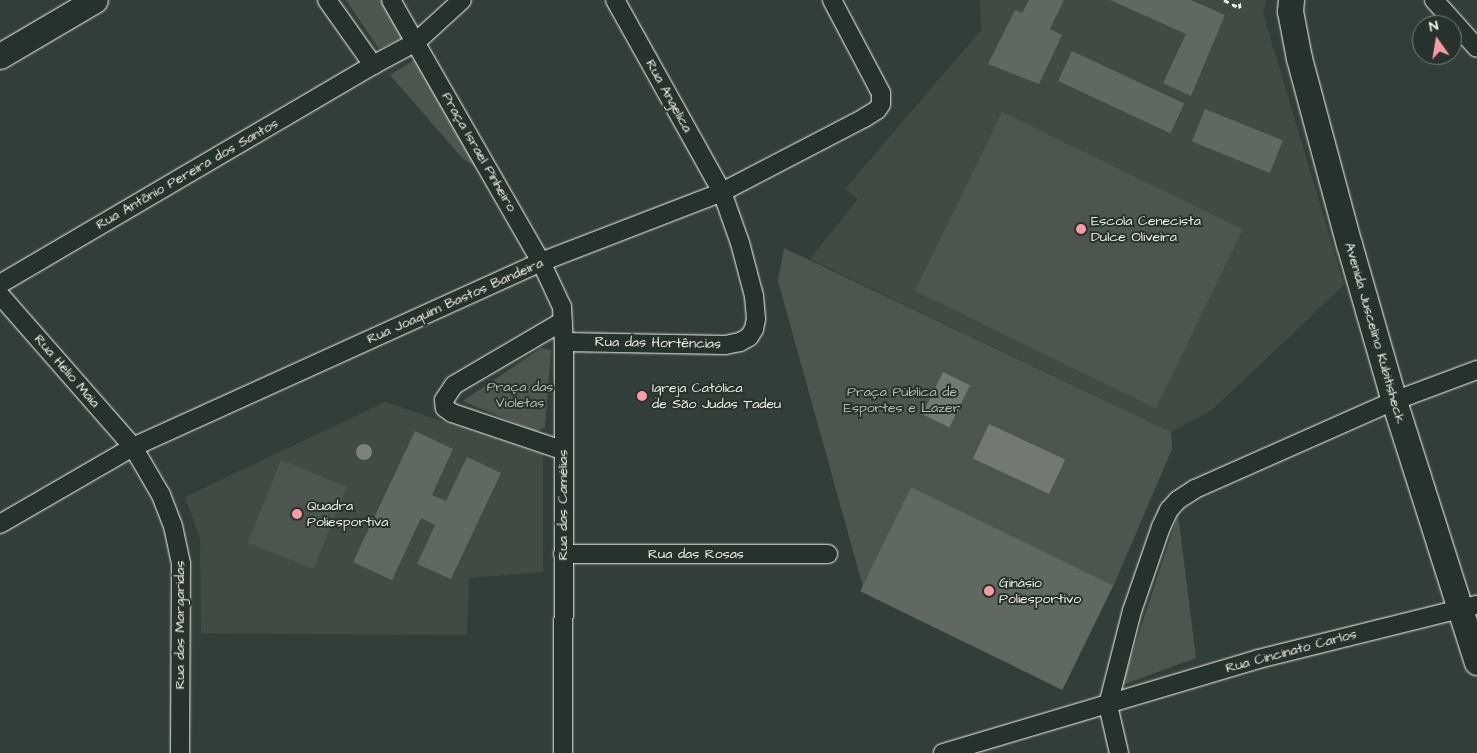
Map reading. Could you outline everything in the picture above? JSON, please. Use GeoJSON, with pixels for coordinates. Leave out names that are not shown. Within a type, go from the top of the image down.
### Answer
{"type":"FeatureCollection","features":[{"type":"Feature","properties":{"kind":"street"},"geometry":{"type":"LineString","coordinates":[[0,56],[95,0]]}},
{"type":"Feature","properties":{"kind":"street"},"geometry":{"type":"LineString","coordinates":[[327,0],[373,65],[416,42],[462,0]]}},
{"type":"Feature","properties":{"kind":"street","name":"Praça Israel Pinheiro"},"geometry":{"type":"LineString","coordinates":[[391,0],[541,262]]}},
{"type":"Feature","properties":{"kind":"street","name":"Rua Angelica"},"geometry":{"type":"LineString","coordinates":[[615,0],[722,192]]}},
{"type":"Feature","properties":{"kind":"street","name":"Rua Joaquim Bastos Bandeira"},"geometry":{"type":"LineString","coordinates":[[0,524],[133,447],[541,262],[722,192],[877,110],[881,104],[881,93],[832,0]]}},
{"type":"Feature","properties":{"kind":"street","name":"Avenida Juscelino Kubitisheck"},"geometry":{"type":"LineString","coordinates":[[1291,0],[1291,18],[1299,58],[1394,401],[1469,606],[1477,662]]}},
{"type":"Feature","properties":{"kind":"street"},"geometry":{"type":"LineString","coordinates":[[1434,0],[1477,48]]}},
{"type":"Feature","properties":{"kind":"street","name":"Rua Antônio Pereira dos Santos"},"geometry":{"type":"LineString","coordinates":[[0,284],[373,65]]}},
{"type":"Feature","properties":{"kind":"street","name":"Rua das Hortências"},"geometry":{"type":"LineString","coordinates":[[564,342],[725,345],[740,342],[749,337],[754,329],[756,319],[754,296],[740,242],[722,192]]}},
{"type":"Feature","properties":{"kind":"street","name":"Rua das Camélias"},"geometry":{"type":"LineString","coordinates":[[541,262],[562,307],[564,342],[562,450],[563,753]]}},
{"type":"Feature","properties":{"kind":"street","name":"Rua Hélio Maia"},"geometry":{"type":"LineString","coordinates":[[0,295],[133,447]]}},
{"type":"Feature","properties":{"kind":"street"},"geometry":{"type":"LineString","coordinates":[[562,450],[452,413],[445,408],[444,400],[454,385],[563,321]]}},
{"type":"Feature","properties":{"kind":"street"},"geometry":{"type":"LineString","coordinates":[[1119,753],[1108,705],[1132,611],[1161,527],[1169,510],[1178,500],[1196,490],[1394,401],[1477,370]]}},
{"type":"Feature","properties":{"kind":"street","name":"Rua das Margaridas"},"geometry":{"type":"LineString","coordinates":[[133,447],[161,495],[173,526],[182,564],[180,753]]}},
{"type":"Feature","properties":{"kind":"street","name":"Rua das Rosas"},"geometry":{"type":"LineString","coordinates":[[563,554],[828,554]]}},
{"type":"Feature","properties":{"kind":"street","name":"Rua Cincinato Carlos"},"geometry":{"type":"LineString","coordinates":[[943,753],[1258,659],[1469,606]]}},
{"type":"Feature","properties":{"kind":"path"},"geometry":{"type":"LineString","coordinates":[[1224,0],[1240,8],[1239,0]]}},
{"type":"Feature","properties":{"kind":"shaded area","name":"Escola Cenecista Dulce Oliveira"},"geometry":{"type":"Polygon","coordinates":[[[980,0],[1266,0],[1263,13],[1344,285],[1212,410],[1171,432],[810,259],[858,199],[845,189],[981,30],[980,0]]]}},
{"type":"Feature","properties":{"kind":"shaded area"},"geometry":{"type":"Polygon","coordinates":[[[943,372],[970,385],[949,427],[922,414],[943,372]]]}},
{"type":"Feature","properties":{"kind":"shaded area"},"geometry":{"type":"Polygon","coordinates":[[[385,402],[543,455],[543,572],[469,578],[467,635],[201,633],[200,539],[185,497],[385,402]]]}},
{"type":"Feature","properties":{"kind":"shaded area"},"geometry":{"type":"Polygon","coordinates":[[[989,424],[1065,459],[1049,494],[973,458],[989,424]]]}},
{"type":"Feature","properties":{"kind":"green space"},"geometry":{"type":"Polygon","coordinates":[[[346,0],[380,0],[403,37],[379,49],[346,0]]]}},
{"type":"Feature","properties":{"kind":"green space"},"geometry":{"type":"Polygon","coordinates":[[[419,57],[477,167],[463,159],[390,75],[419,57]]]}},
{"type":"Feature","properties":{"kind":"green space"},"geometry":{"type":"Polygon","coordinates":[[[1002,112],[1243,229],[1156,408],[915,291],[1002,112]]]}},
{"type":"Feature","properties":{"kind":"green space","name":"Praça Pública de Esportes e Lazer"},"geometry":{"type":"Polygon","coordinates":[[[784,248],[1171,432],[1172,449],[1113,587],[911,487],[865,594],[778,281],[784,248]]]}},
{"type":"Feature","properties":{"kind":"green space","name":"Praça das Violetas"},"geometry":{"type":"Polygon","coordinates":[[[541,348],[551,350],[545,427],[537,432],[463,401],[541,348]]]}},
{"type":"Feature","properties":{"kind":"green space","name":"Quadra Poliesportiva"},"geometry":{"type":"Polygon","coordinates":[[[281,460],[347,487],[313,569],[248,543],[281,460]]]}},
{"type":"Feature","properties":{"kind":"green space"},"geometry":{"type":"Polygon","coordinates":[[[1178,514],[1196,658],[1122,685],[1178,514]]]}},
{"type":"Feature","properties":{"kind":"building"},"geometry":{"type":"Polygon","coordinates":[[[1029,0],[1064,0],[1050,29],[1062,35],[1039,84],[988,64],[1015,10],[1022,13],[1029,0]]]}},
{"type":"Feature","properties":{"kind":"building"},"geometry":{"type":"Polygon","coordinates":[[[1110,0],[1191,0],[1225,15],[1191,96],[1163,83],[1186,34],[1110,0]]]}},
{"type":"Feature","properties":{"kind":"building"},"geometry":{"type":"Polygon","coordinates":[[[1072,51],[1184,103],[1170,133],[1058,81],[1072,51]]]}},
{"type":"Feature","properties":{"kind":"building"},"geometry":{"type":"Polygon","coordinates":[[[1205,109],[1283,140],[1270,173],[1192,141],[1205,109]]]}},
{"type":"Feature","properties":{"kind":"building"},"geometry":{"type":"Polygon","coordinates":[[[415,431],[453,449],[432,495],[446,501],[467,457],[501,473],[451,579],[417,564],[435,525],[421,518],[392,580],[353,562],[415,431]]]}},
{"type":"Feature","properties":{"kind":"building","name":"Ginásio Poliesportivo"},"geometry":{"type":"Polygon","coordinates":[[[911,487],[1113,586],[1062,690],[860,591],[911,487]]]}},
{"type":"Feature","properties":{"kind":"place","name":"Escola Cenecista Dulce Oliveira"},"geometry":{"type":"Point","coordinates":[1081,229]}},
{"type":"Feature","properties":{"kind":"place","name":"Igreja Católica de São Judas Tadeu"},"geometry":{"type":"Point","coordinates":[642,396]}},
{"type":"Feature","properties":{"kind":"place","name":"Quadra Poliesportiva"},"geometry":{"type":"Point","coordinates":[297,514]}},
{"type":"Feature","properties":{"kind":"place","name":"Ginásio Poliesportivo"},"geometry":{"type":"Point","coordinates":[989,591]}}]}
